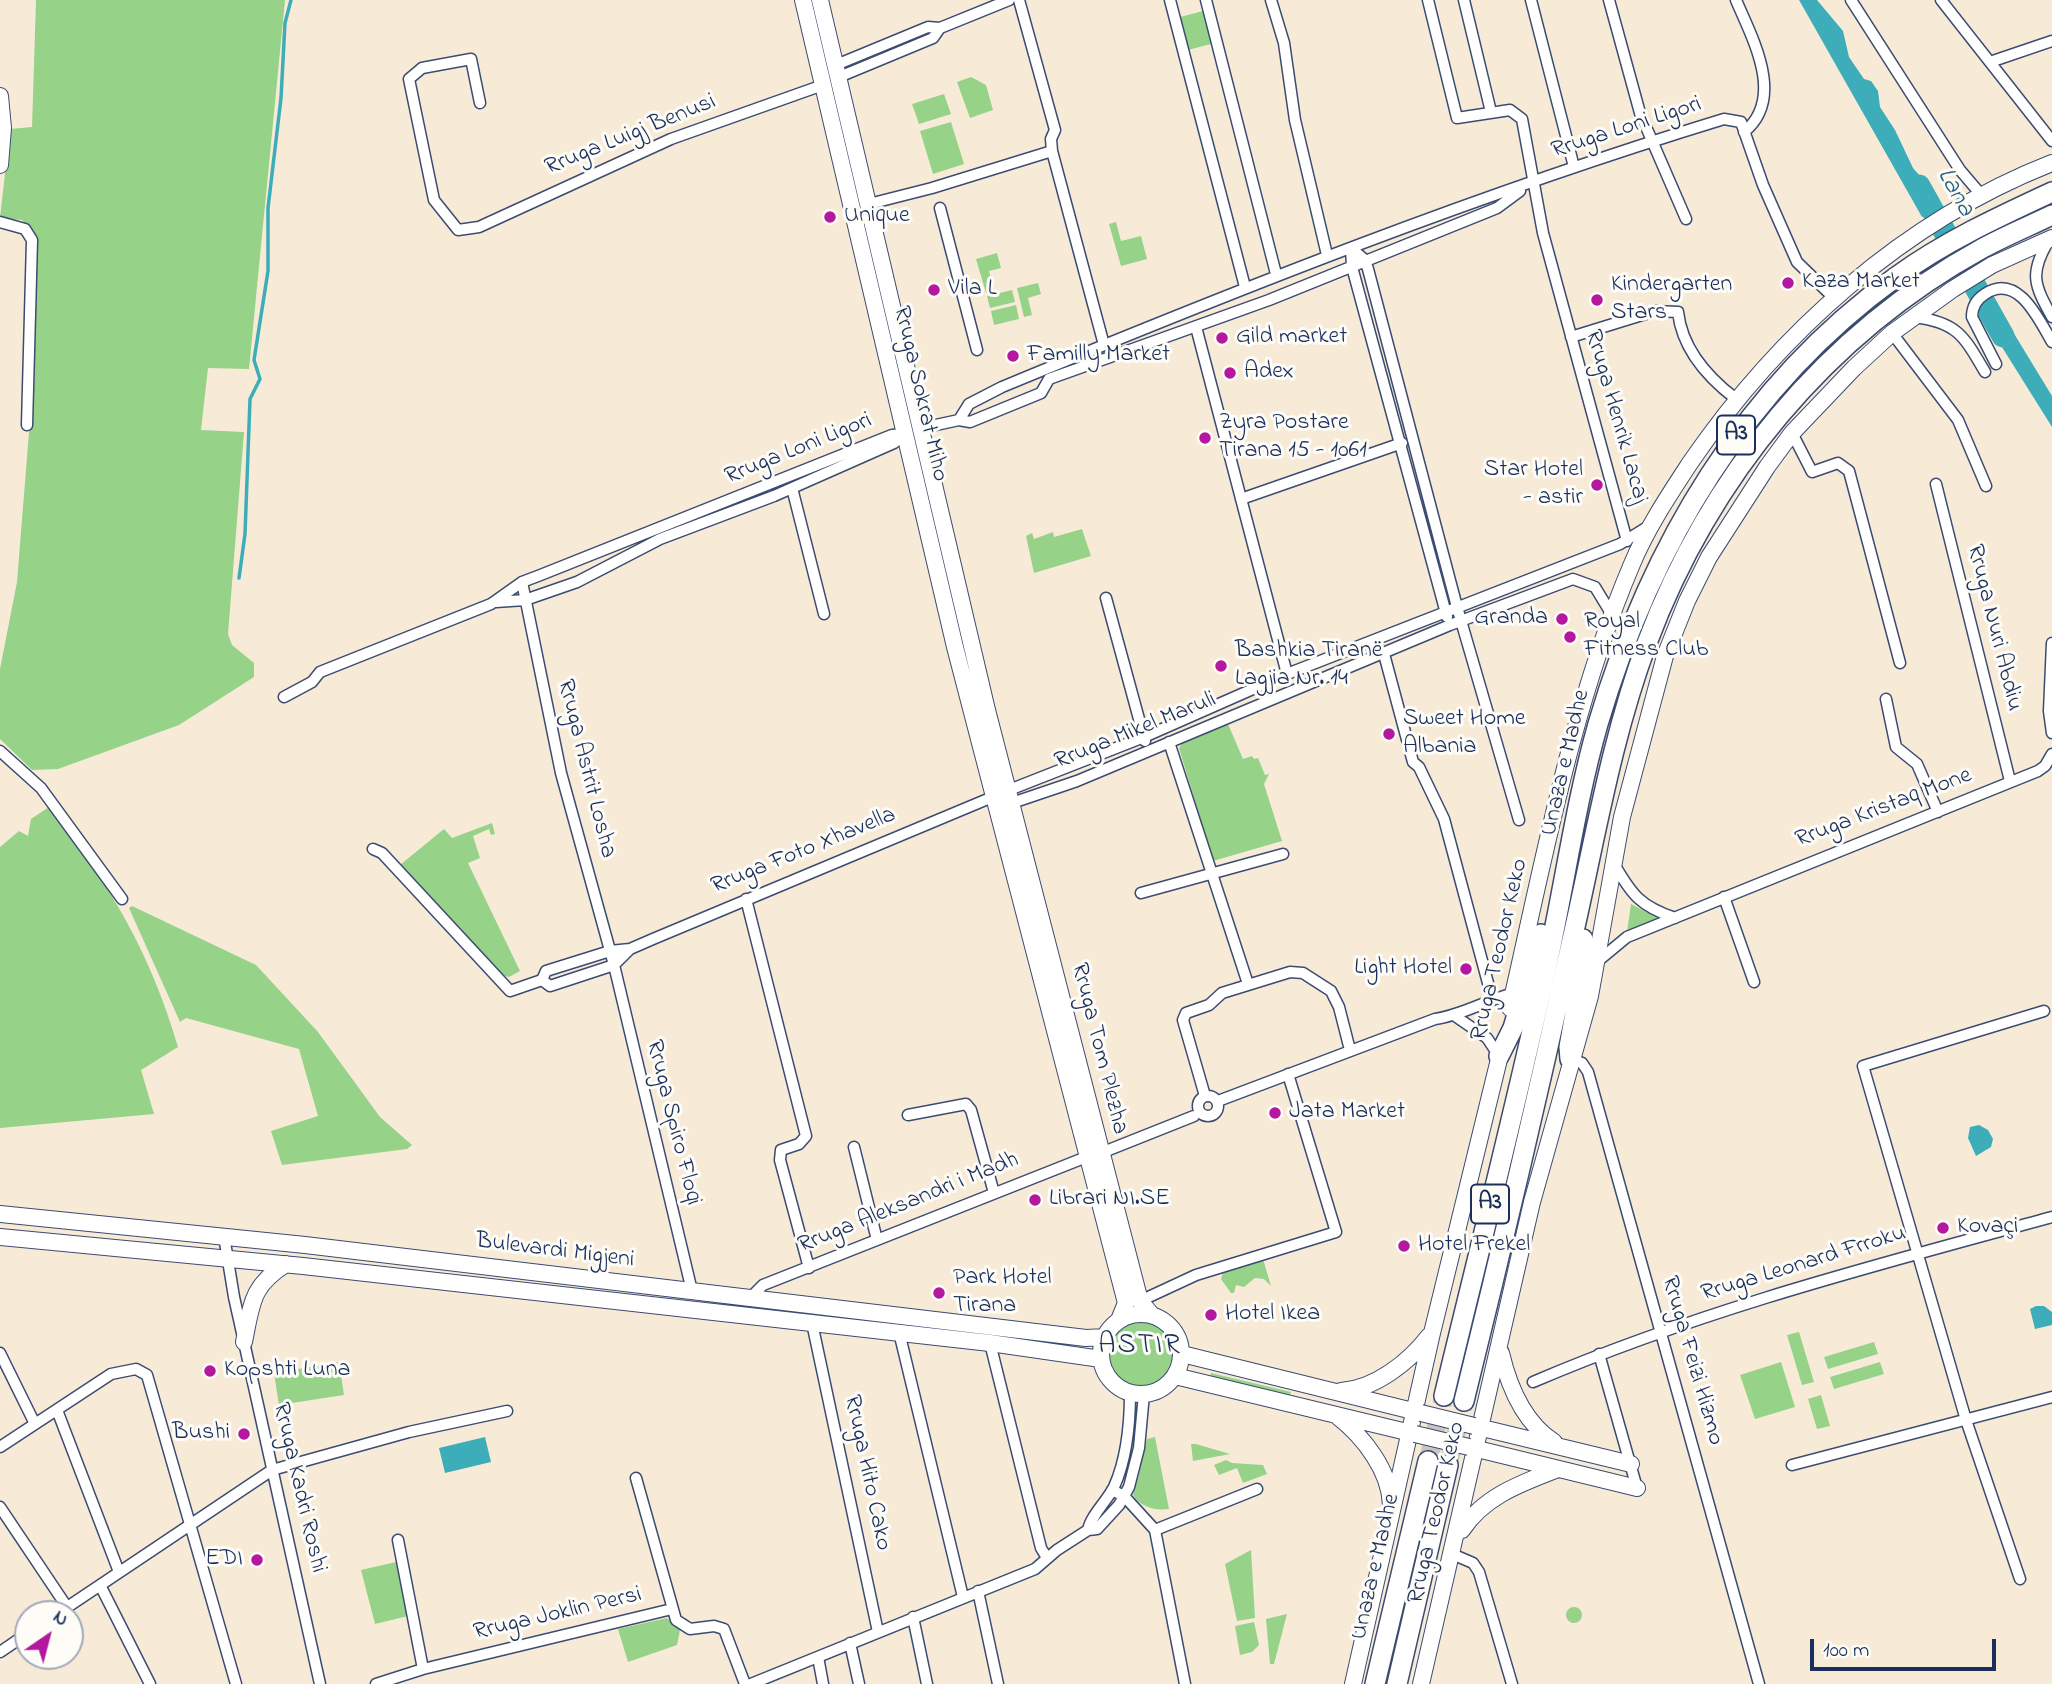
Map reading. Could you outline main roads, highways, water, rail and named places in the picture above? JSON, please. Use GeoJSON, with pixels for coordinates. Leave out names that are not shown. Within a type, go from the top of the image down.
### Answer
{"type":"FeatureCollection","features":[{"type":"Feature","properties":{"kind":"highway","name":"Unaza e Madhe"},"geometry":{"type":"LineString","coordinates":[[1464,1401],[1567,963],[1597,727],[1635,614],[1674,533],[1705,480],[1753,413],[1822,340],[1888,283],[1932,254],[1974,228],[2052,192]]}},
{"type":"Feature","properties":{"kind":"highway","name":"Unaza e Madhe"},"geometry":{"type":"LineString","coordinates":[[1444,1396],[1536,1013],[1587,819],[1647,644],[1690,547],[1723,489],[1769,425],[1838,353],[1888,311],[1988,256],[2052,215]]}},
{"type":"Feature","properties":{"kind":"highway"},"geometry":{"type":"LineString","coordinates":[[1499,1056],[1513,1028],[1532,967],[1567,834],[1587,819],[1601,841],[1583,941],[1578,997],[1569,1047],[1570,1059]]}},
{"type":"Feature","properties":{"kind":"highway","name":"Unaza e Madhe"},"geometry":{"type":"LineString","coordinates":[[1375,1684],[1428,1461]]}},
{"type":"Feature","properties":{"kind":"highway","name":"Unaza e Madhe"},"geometry":{"type":"LineString","coordinates":[[1397,1684],[1448,1465]]}},
{"type":"Feature","properties":{"kind":"main road","name":"Rruga Sokrat Miho"},"geometry":{"type":"LineString","coordinates":[[803,0],[905,434],[1004,800]]}},
{"type":"Feature","properties":{"kind":"main road","name":"Rruga Sokrat Miho"},"geometry":{"type":"LineString","coordinates":[[820,0],[922,428],[1004,800]]}},
{"type":"Feature","properties":{"kind":"main road"},"geometry":{"type":"LineString","coordinates":[[823,85],[837,71]]}},
{"type":"Feature","properties":{"kind":"main road"},"geometry":{"type":"LineString","coordinates":[[0,96],[3,128],[0,165]]}},
{"type":"Feature","properties":{"kind":"main road","name":"Rruga Teodor Keko"},"geometry":{"type":"LineString","coordinates":[[1353,1684],[1413,1434],[1432,1333],[1514,993],[1562,778],[1591,672],[1612,615],[1652,524],[1736,399],[1829,292],[1963,208],[2052,163]]}},
{"type":"Feature","properties":{"kind":"main road"},"geometry":{"type":"LineString","coordinates":[[1988,256],[2051,238]]}},
{"type":"Feature","properties":{"kind":"main road","name":"Rruga Teodor Keko"},"geometry":{"type":"LineString","coordinates":[[1421,1684],[1454,1547],[1473,1448],[1500,1350],[1532,1202],[1598,961],[1612,862],[1653,698],[1687,601],[1730,523],[1792,433],[1892,333],[1913,317],[1947,280]]}},
{"type":"Feature","properties":{"kind":"main road"},"geometry":{"type":"LineString","coordinates":[[905,434],[922,428]]}},
{"type":"Feature","properties":{"kind":"main road","name":"Rruga Tom Plezha"},"geometry":{"type":"LineString","coordinates":[[1004,800],[1095,1154],[1140,1301],[1152,1315]]}},
{"type":"Feature","properties":{"kind":"main road","name":"Rruga Tom Plezha"},"geometry":{"type":"LineString","coordinates":[[1095,1154],[1126,1303],[1119,1320]]}},
{"type":"Feature","properties":{"kind":"main road","name":"Bulevardi Migjeni"},"geometry":{"type":"LineString","coordinates":[[0,1214],[224,1236],[1086,1338],[1105,1337]]}},
{"type":"Feature","properties":{"kind":"main road","name":"Bulevardi Migjeni"},"geometry":{"type":"LineString","coordinates":[[0,1237],[286,1265],[899,1332],[1101,1359]]}},
{"type":"Feature","properties":{"kind":"main road"},"geometry":{"type":"LineString","coordinates":[[244,1342],[254,1294],[269,1275],[286,1265]]}},
{"type":"Feature","properties":{"kind":"main road"},"geometry":{"type":"LineString","coordinates":[[1133,1314],[1152,1315],[1173,1329],[1182,1354],[1175,1376],[1167,1386],[1137,1393],[1109,1378],[1101,1359],[1105,1337],[1119,1320],[1133,1314]]}},
{"type":"Feature","properties":{"kind":"main road"},"geometry":{"type":"LineString","coordinates":[[1331,1391],[1344,1392],[1386,1375],[1414,1354],[1432,1333]]}},
{"type":"Feature","properties":{"kind":"main road"},"geometry":{"type":"LineString","coordinates":[[1500,1350],[1510,1385],[1527,1418],[1539,1433],[1562,1447]]}},
{"type":"Feature","properties":{"kind":"main road"},"geometry":{"type":"LineString","coordinates":[[1182,1354],[1631,1464]]}},
{"type":"Feature","properties":{"kind":"main road"},"geometry":{"type":"LineString","coordinates":[[1175,1376],[1637,1488]]}},
{"type":"Feature","properties":{"kind":"main road"},"geometry":{"type":"LineString","coordinates":[[1335,1415],[1360,1437],[1377,1461],[1391,1497],[1391,1520]]}},
{"type":"Feature","properties":{"kind":"main road"},"geometry":{"type":"LineString","coordinates":[[1454,1547],[1472,1515],[1485,1504],[1512,1488],[1558,1469]]}},
{"type":"Feature","properties":{"kind":"water"},"geometry":{"type":"Polygon","coordinates":[[[1799,0],[1817,0],[1843,31],[1849,57],[1864,79],[1871,81],[1878,91],[1880,107],[1895,130],[1913,168],[1932,190],[1938,209],[1922,217],[1799,0]]]}},
{"type":"Feature","properties":{"kind":"water"},"geometry":{"type":"Polygon","coordinates":[[[1996,304],[2052,396],[2052,427],[1980,312],[1996,304]]]}},
{"type":"Feature","properties":{"kind":"water"},"geometry":{"type":"Polygon","coordinates":[[[1979,1125],[1988,1130],[1993,1139],[1991,1147],[1976,1156],[1968,1138],[1970,1127],[1979,1125]]]}},
{"type":"Feature","properties":{"kind":"water"},"geometry":{"type":"Polygon","coordinates":[[[2044,1306],[2052,1312],[2052,1325],[2035,1329],[2030,1309],[2044,1306]]]}},
{"type":"Feature","properties":{"kind":"water"},"geometry":{"type":"Polygon","coordinates":[[[485,1437],[491,1462],[445,1473],[439,1448],[485,1437]]]}},
{"type":"Feature","properties":{"kind":"waterway"},"geometry":{"type":"LineString","coordinates":[[239,578],[245,534],[250,399],[260,379],[254,360],[268,271],[268,208],[281,98],[285,23],[291,0]]}},
{"type":"Feature","properties":{"kind":"waterway","name":"Lana"},"geometry":{"type":"LineString","coordinates":[[1919,186],[2003,336]]}},
{"type":"Feature","properties":{"kind":"tunnel"},"geometry":{"type":"LineString","coordinates":[[1428,1461],[1444,1396]]}},
{"type":"Feature","properties":{"kind":"tunnel"},"geometry":{"type":"LineString","coordinates":[[1448,1465],[1464,1401]]}},
{"type":"Feature","properties":{"kind":"place","name":"Unique"},"geometry":{"type":"Point","coordinates":[830,217]}},
{"type":"Feature","properties":{"kind":"place","name":"Kaza Market"},"geometry":{"type":"Point","coordinates":[1788,283]}},
{"type":"Feature","properties":{"kind":"place","name":"Vila L"},"geometry":{"type":"Point","coordinates":[934,290]}},
{"type":"Feature","properties":{"kind":"place","name":"Kindergarten Stars"},"geometry":{"type":"Point","coordinates":[1597,300]}},
{"type":"Feature","properties":{"kind":"place","name":"Gild market"},"geometry":{"type":"Point","coordinates":[1222,338]}},
{"type":"Feature","properties":{"kind":"place","name":"Familly Market"},"geometry":{"type":"Point","coordinates":[1013,356]}},
{"type":"Feature","properties":{"kind":"place","name":"Adex"},"geometry":{"type":"Point","coordinates":[1230,373]}},
{"type":"Feature","properties":{"kind":"place","name":"Zyra Postare Tirana 15 - 1061"},"geometry":{"type":"Point","coordinates":[1205,438]}},
{"type":"Feature","properties":{"kind":"place","name":"Star Hotel - astir"},"geometry":{"type":"Point","coordinates":[1597,485]}},
{"type":"Feature","properties":{"kind":"place","name":"Granda"},"geometry":{"type":"Point","coordinates":[1562,619]}},
{"type":"Feature","properties":{"kind":"place","name":"Royal Fitness Club"},"geometry":{"type":"Point","coordinates":[1570,637]}},
{"type":"Feature","properties":{"kind":"place","name":"Bashkia Tiranë Lagjia Nr. 14"},"geometry":{"type":"Point","coordinates":[1221,666]}},
{"type":"Feature","properties":{"kind":"place","name":"Sweet Home Albania"},"geometry":{"type":"Point","coordinates":[1389,734]}},
{"type":"Feature","properties":{"kind":"place","name":"Light Hotel"},"geometry":{"type":"Point","coordinates":[1466,969]}},
{"type":"Feature","properties":{"kind":"place","name":"Jata Market"},"geometry":{"type":"Point","coordinates":[1275,1113]}},
{"type":"Feature","properties":{"kind":"place","name":"Librari NI.SE"},"geometry":{"type":"Point","coordinates":[1035,1200]}},
{"type":"Feature","properties":{"kind":"place","name":"Kovaçi"},"geometry":{"type":"Point","coordinates":[1943,1228]}},
{"type":"Feature","properties":{"kind":"place","name":"Hotel Frekel"},"geometry":{"type":"Point","coordinates":[1404,1246]}},
{"type":"Feature","properties":{"kind":"place","name":"Park Hotel Tirana"},"geometry":{"type":"Point","coordinates":[939,1293]}},
{"type":"Feature","properties":{"kind":"place","name":"Hotel Ikea"},"geometry":{"type":"Point","coordinates":[1211,1315]}},
{"type":"Feature","properties":{"kind":"place","name":"Kopshti Luna"},"geometry":{"type":"Point","coordinates":[210,1371]}},
{"type":"Feature","properties":{"kind":"place","name":"Bushi"},"geometry":{"type":"Point","coordinates":[244,1434]}},
{"type":"Feature","properties":{"kind":"place","name":"EDI"},"geometry":{"type":"Point","coordinates":[257,1560]}},
{"type":"Feature","properties":{"kind":"district","name":"ASTIR"},"geometry":{"type":"Point","coordinates":[1140,1347]}}]}
